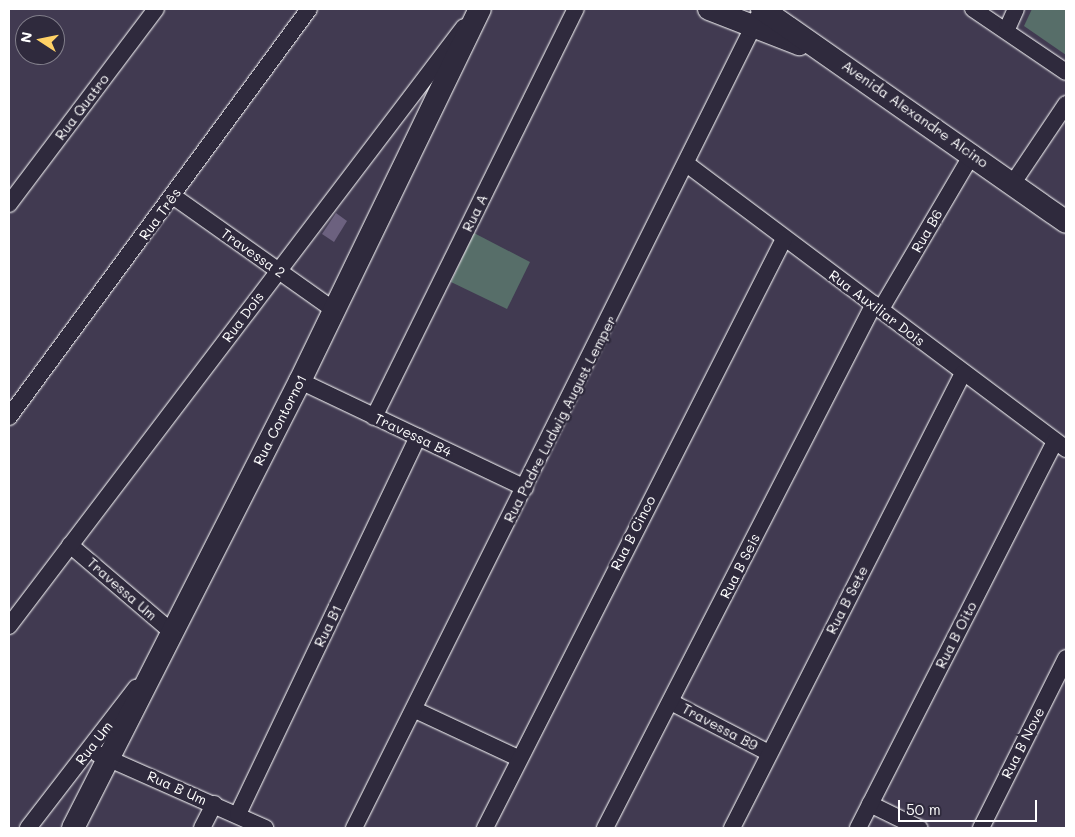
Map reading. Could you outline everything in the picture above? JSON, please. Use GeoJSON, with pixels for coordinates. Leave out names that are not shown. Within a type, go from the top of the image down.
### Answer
{"type":"FeatureCollection","features":[{"type":"Feature","properties":{"kind":"street","name":"Rua Quatro"},"geometry":{"type":"LineString","coordinates":[[9,204],[156,9]]}},
{"type":"Feature","properties":{"kind":"street","name":"Rua Três"},"geometry":{"type":"LineString","coordinates":[[9,417],[309,9]]}},
{"type":"Feature","properties":{"kind":"street","name":"Rua Dois"},"geometry":{"type":"LineString","coordinates":[[9,626],[478,9]]}},
{"type":"Feature","properties":{"kind":"street","name":"Rua Contorno1"},"geometry":{"type":"LineString","coordinates":[[73,828],[97,754],[160,657],[173,633],[300,381],[478,9]]}},
{"type":"Feature","properties":{"kind":"street","name":"Rua A"},"geometry":{"type":"LineString","coordinates":[[374,417],[576,9]]}},
{"type":"Feature","properties":{"kind":"street","name":"Avenida Alexandre Alcino"},"geometry":{"type":"LineString","coordinates":[[709,9],[759,15],[832,57],[973,153],[1066,222]]}},
{"type":"Feature","properties":{"kind":"street"},"geometry":{"type":"LineString","coordinates":[[973,9],[1006,29],[1066,72]]}},
{"type":"Feature","properties":{"kind":"street"},"geometry":{"type":"LineString","coordinates":[[1006,29],[1016,9]]}},
{"type":"Feature","properties":{"kind":"street","name":"Rua Padre Ludwig August Lemper"},"geometry":{"type":"LineString","coordinates":[[354,828],[688,165],[759,15]]}},
{"type":"Feature","properties":{"kind":"street"},"geometry":{"type":"LineString","coordinates":[[1013,183],[1066,104]]}},
{"type":"Feature","properties":{"kind":"street","name":"Rua B6"},"geometry":{"type":"LineString","coordinates":[[878,307],[973,153]]}},
{"type":"Feature","properties":{"kind":"street","name":"Rua Auxiliar Dois"},"geometry":{"type":"LineString","coordinates":[[688,165],[1061,445]]}},
{"type":"Feature","properties":{"kind":"street","name":"Travessa 2"},"geometry":{"type":"LineString","coordinates":[[173,196],[334,310]]}},
{"type":"Feature","properties":{"kind":"street","name":"Rua B Cinco"},"geometry":{"type":"LineString","coordinates":[[485,828],[518,758],[784,238]]}},
{"type":"Feature","properties":{"kind":"street","name":"Rua B Seis"},"geometry":{"type":"LineString","coordinates":[[605,828],[878,307]]}},
{"type":"Feature","properties":{"kind":"street","name":"Rua B Sete"},"geometry":{"type":"LineString","coordinates":[[732,828],[963,373]]}},
{"type":"Feature","properties":{"kind":"street","name":"Travessa B4"},"geometry":{"type":"LineString","coordinates":[[300,381],[525,488]]}},
{"type":"Feature","properties":{"kind":"street","name":"Rua B1"},"geometry":{"type":"LineString","coordinates":[[238,814],[418,437]]}},
{"type":"Feature","properties":{"kind":"street","name":"Rua B Oito"},"geometry":{"type":"LineString","coordinates":[[858,828],[1061,445]]}},
{"type":"Feature","properties":{"kind":"street","name":"Travessa Um"},"geometry":{"type":"LineString","coordinates":[[70,545],[173,633]]}},
{"type":"Feature","properties":{"kind":"street","name":"Rua B Nove"},"geometry":{"type":"LineString","coordinates":[[981,828],[1066,658]]}},
{"type":"Feature","properties":{"kind":"street","name":"Travessa B9"},"geometry":{"type":"LineString","coordinates":[[671,702],[769,753]]}},
{"type":"Feature","properties":{"kind":"street"},"geometry":{"type":"LineString","coordinates":[[415,710],[518,758]]}},
{"type":"Feature","properties":{"kind":"street","name":"Rua B Um"},"geometry":{"type":"LineString","coordinates":[[97,754],[238,814],[265,828]]}},
{"type":"Feature","properties":{"kind":"street","name":"Rua Um"},"geometry":{"type":"LineString","coordinates":[[28,828],[97,754]]}},
{"type":"Feature","properties":{"kind":"street"},"geometry":{"type":"LineString","coordinates":[[202,828],[214,804]]}},
{"type":"Feature","properties":{"kind":"street"},"geometry":{"type":"LineString","coordinates":[[870,804],[919,828]]}},
{"type":"Feature","properties":{"kind":"green space"},"geometry":{"type":"Polygon","coordinates":[[[1032,9],[1066,9],[1066,55],[1024,26],[1032,9]]]}},
{"type":"Feature","properties":{"kind":"green space"},"geometry":{"type":"Polygon","coordinates":[[[474,233],[530,262],[507,309],[451,282],[474,233]]]}},
{"type":"Feature","properties":{"kind":"building"},"geometry":{"type":"Polygon","coordinates":[[[336,213],[347,221],[334,242],[322,234],[336,213]]]}}]}
